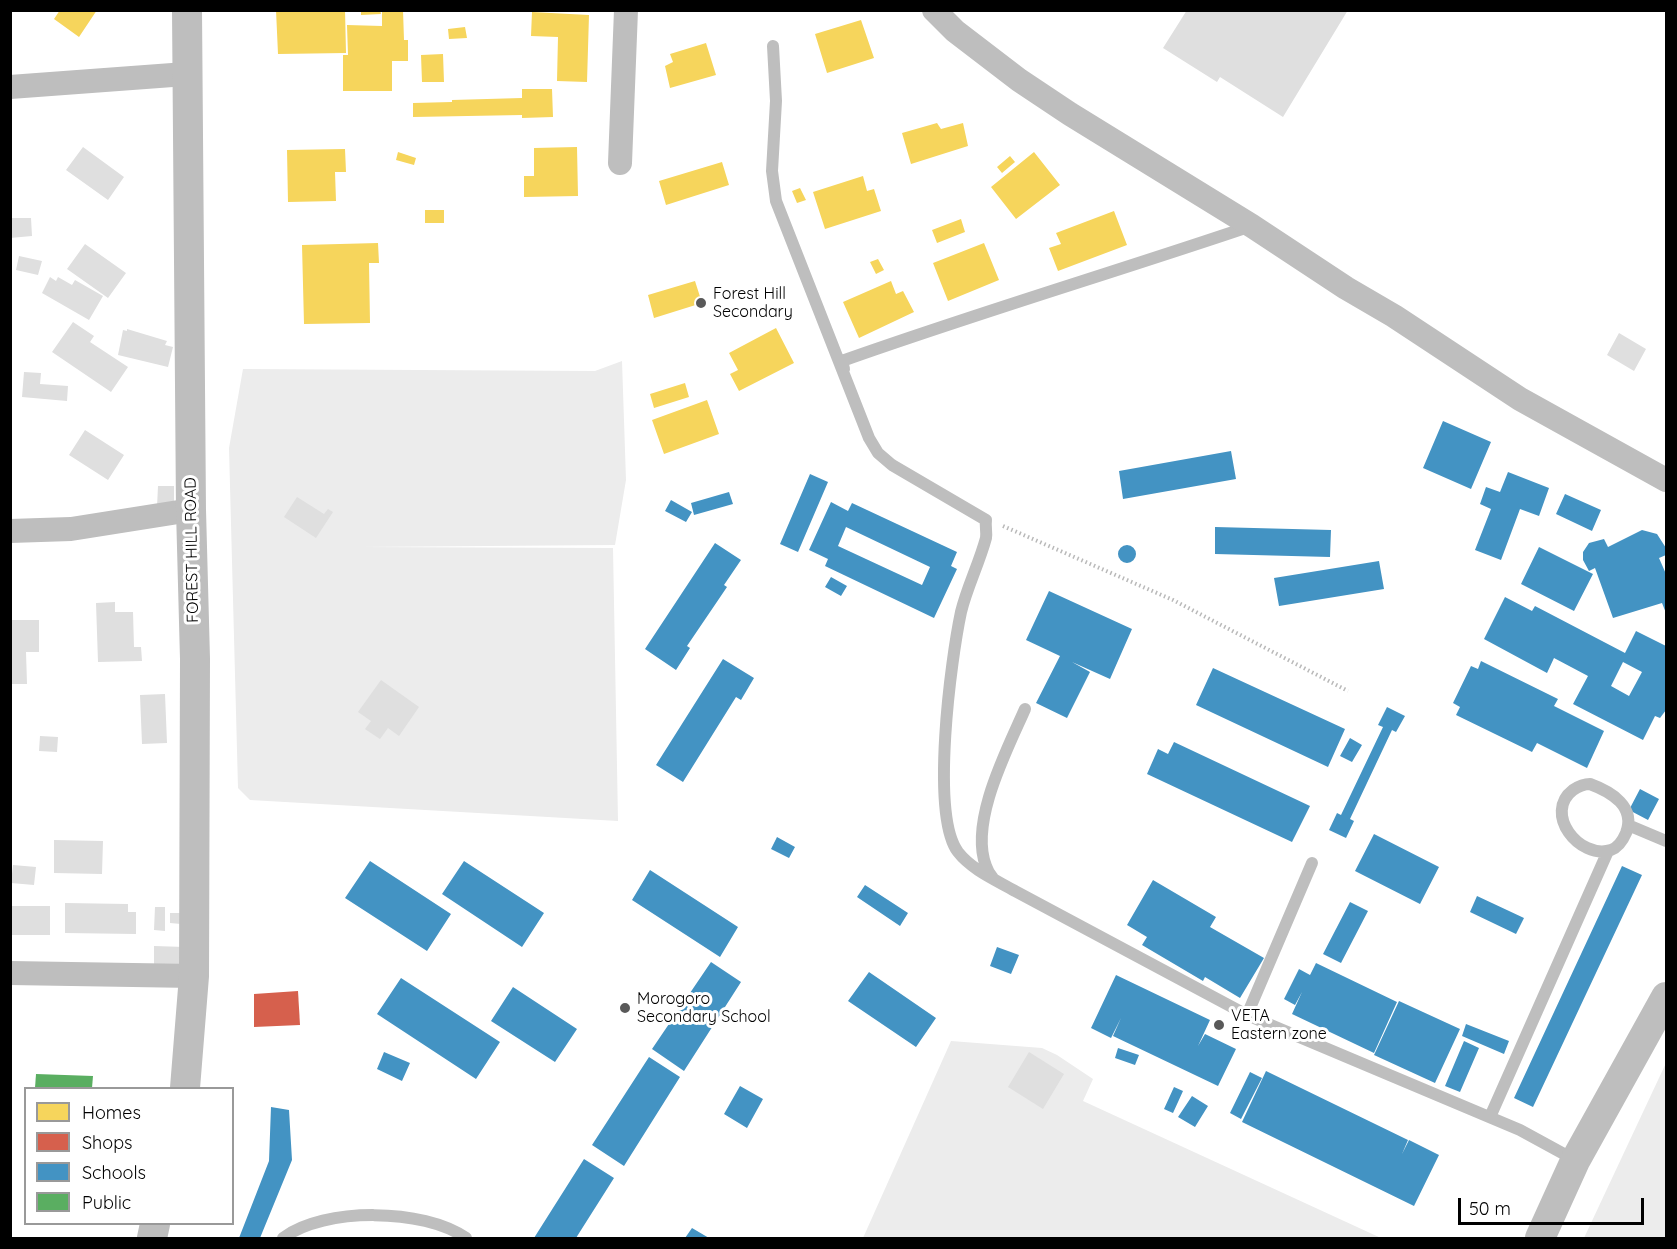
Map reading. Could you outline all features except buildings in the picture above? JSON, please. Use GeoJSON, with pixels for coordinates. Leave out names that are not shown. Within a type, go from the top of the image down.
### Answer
{"type":"FeatureCollection","features":[{"type":"Feature","properties":{"kind":"street","name":"FOREST HILL ROAD"},"geometry":{"type":"LineString","coordinates":[[185,1087],[194,976],[195,659],[191,510],[187,10]]}},
{"type":"Feature","properties":{"kind":"street"},"geometry":{"type":"LineString","coordinates":[[620,163],[626,10]]}},
{"type":"Feature","properties":{"kind":"street"},"geometry":{"type":"LineString","coordinates":[[934,10],[955,31],[1019,80],[1070,114],[1252,226],[1520,399],[1666,480]]}},
{"type":"Feature","properties":{"kind":"street"},"geometry":{"type":"LineString","coordinates":[[10,87],[186,74]]}},
{"type":"Feature","properties":{"kind":"street"},"geometry":{"type":"LineString","coordinates":[[10,531],[71,529],[191,510]]}},
{"type":"Feature","properties":{"kind":"street"},"geometry":{"type":"LineString","coordinates":[[10,974],[194,976]]}},
{"type":"Feature","properties":{"kind":"street"},"geometry":{"type":"LineString","coordinates":[[1540,1239],[1575,1161],[1666,997]]}},
{"type":"Feature","properties":{"kind":"lane"},"geometry":{"type":"LineString","coordinates":[[773,46],[776,101],[772,171],[776,201],[869,438],[882,456],[907,474],[986,520],[986,539],[966,596],[953,660],[946,746],[945,800],[950,835],[959,853],[978,869],[1015,891],[1247,1016],[1520,1130],[1575,1161]]}},
{"type":"Feature","properties":{"kind":"lane"},"geometry":{"type":"LineString","coordinates":[[845,375],[842,361],[944,325],[1252,226]]}},
{"type":"Feature","properties":{"kind":"lane"},"geometry":{"type":"LineString","coordinates":[[1015,891],[990,875],[981,853],[981,845],[994,779],[1025,709]]}},
{"type":"Feature","properties":{"kind":"lane"},"geometry":{"type":"LineString","coordinates":[[1583,784],[1590,784],[1616,796],[1625,808],[1628,825],[1619,844],[1608,850],[1591,849],[1569,834],[1561,813],[1568,794],[1583,784]]}},
{"type":"Feature","properties":{"kind":"lane"},"geometry":{"type":"LineString","coordinates":[[1628,825],[1666,841]]}},
{"type":"Feature","properties":{"kind":"lane"},"geometry":{"type":"LineString","coordinates":[[1490,1117],[1608,850]]}},
{"type":"Feature","properties":{"kind":"lane"},"geometry":{"type":"LineString","coordinates":[[1247,1016],[1312,863]]}},
{"type":"Feature","properties":{"kind":"lane"},"geometry":{"type":"LineString","coordinates":[[283,1239],[317,1222],[393,1215],[429,1221],[466,1239]]}},
{"type":"Feature","properties":{"kind":"path"},"geometry":{"type":"LineString","coordinates":[[986,520],[1021,533],[1173,600],[1348,691]]}},
{"type":"Feature","properties":{"kind":"shaded area"},"geometry":{"type":"Polygon","coordinates":[[[622,361],[626,480],[615,545],[360,547],[613,548],[618,821],[250,800],[238,788],[229,448],[243,369],[595,371],[622,361]]]}},
{"type":"Feature","properties":{"kind":"shaded area"},"geometry":{"type":"Polygon","coordinates":[[[951,1041],[1042,1048],[1057,1055],[1093,1079],[1083,1101],[1381,1238],[863,1238],[951,1041]]]}},
{"type":"Feature","properties":{"kind":"shaded area"},"geometry":{"type":"Polygon","coordinates":[[[1666,1063],[1666,1238],[1584,1238],[1666,1063]]]}},
{"type":"Feature","properties":{"kind":"place","name":"Forest Hill Secondary"},"geometry":{"type":"Point","coordinates":[701,303]}},
{"type":"Feature","properties":{"kind":"place","name":"Morogoro Secondary School"},"geometry":{"type":"Point","coordinates":[625,1008]}},
{"type":"Feature","properties":{"kind":"place","name":"VETA Eastern zone"},"geometry":{"type":"Point","coordinates":[1219,1025]}}]}
